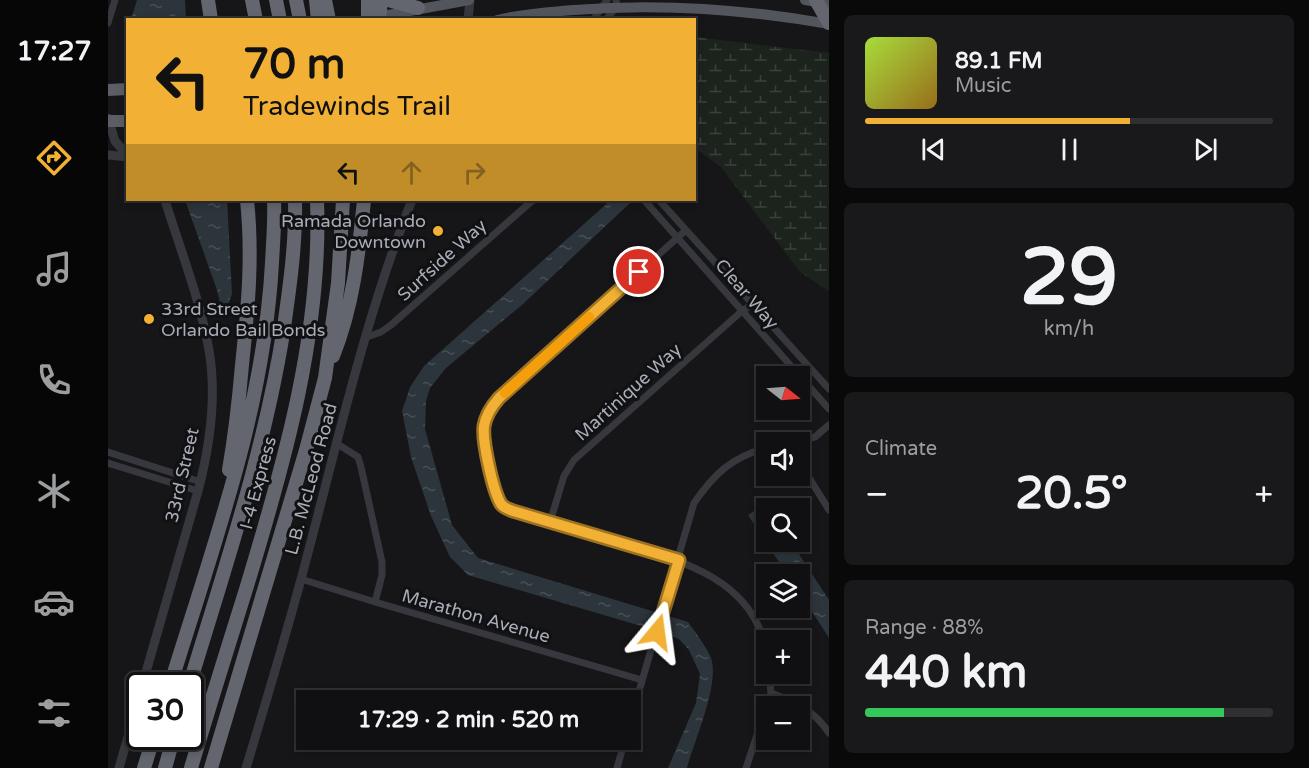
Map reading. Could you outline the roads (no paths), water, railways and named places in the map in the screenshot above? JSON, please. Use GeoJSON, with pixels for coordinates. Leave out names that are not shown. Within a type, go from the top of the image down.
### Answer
{"type":"FeatureCollection","features":[{"type":"Feature","properties":{"kind":"highway"},"geometry":{"type":"LineString","coordinates":[[208,0],[211,18]]}},
{"type":"Feature","properties":{"kind":"highway"},"geometry":{"type":"LineString","coordinates":[[252,0],[256,18]]}},
{"type":"Feature","properties":{"kind":"highway"},"geometry":{"type":"LineString","coordinates":[[276,0],[280,18]]}},
{"type":"Feature","properties":{"kind":"highway"},"geometry":{"type":"LineString","coordinates":[[296,0],[300,18]]}},
{"type":"Feature","properties":{"kind":"highway"},"geometry":{"type":"LineString","coordinates":[[316,0],[325,18]]}},
{"type":"Feature","properties":{"kind":"highway"},"geometry":{"type":"LineString","coordinates":[[325,0],[325,18]]}},
{"type":"Feature","properties":{"kind":"highway"},"geometry":{"type":"LineString","coordinates":[[368,0],[371,18]]}},
{"type":"Feature","properties":{"kind":"highway"},"geometry":{"type":"LineString","coordinates":[[372,18],[381,0]]}},
{"type":"Feature","properties":{"kind":"highway"},"geometry":{"type":"LineString","coordinates":[[388,0],[418,8]]}},
{"type":"Feature","properties":{"kind":"highway"},"geometry":{"type":"LineString","coordinates":[[816,2],[829,23]]}},
{"type":"Feature","properties":{"kind":"highway"},"geometry":{"type":"LineString","coordinates":[[108,90],[126,89]]}},
{"type":"Feature","properties":{"kind":"highway"},"geometry":{"type":"LineString","coordinates":[[109,120],[126,121]]}},
{"type":"Feature","properties":{"kind":"highway"},"geometry":{"type":"LineString","coordinates":[[211,557],[238,416],[251,260],[247,201]]}},
{"type":"Feature","properties":{"kind":"highway"},"geometry":{"type":"LineString","coordinates":[[174,672],[246,437],[260,371],[271,289],[274,201]]}},
{"type":"Feature","properties":{"kind":"highway","name":"I-4 Express"},"geometry":{"type":"LineString","coordinates":[[193,672],[254,471],[277,374],[290,279],[295,201]]}},
{"type":"Feature","properties":{"kind":"highway","name":"I-4 Express"},"geometry":{"type":"LineString","coordinates":[[191,768],[268,518],[289,436],[312,315],[316,266],[317,201]]}},
{"type":"Feature","properties":{"kind":"highway"},"geometry":{"type":"LineString","coordinates":[[325,378],[338,283],[343,201]]}},
{"type":"Feature","properties":{"kind":"highway"},"geometry":{"type":"LineString","coordinates":[[211,768],[303,461],[325,378],[342,333],[353,287],[364,201]]}},
{"type":"Feature","properties":{"kind":"highway"},"geometry":{"type":"LineString","coordinates":[[144,768],[150,750]]}},
{"type":"Feature","properties":{"kind":"highway"},"geometry":{"type":"LineString","coordinates":[[165,768],[170,750]]}},
{"type":"Feature","properties":{"kind":"main road"},"geometry":{"type":"LineString","coordinates":[[375,18],[418,8],[470,0]]}},
{"type":"Feature","properties":{"kind":"main road"},"geometry":{"type":"LineString","coordinates":[[509,18],[611,3],[725,9],[829,23]]}},
{"type":"Feature","properties":{"kind":"main road"},"geometry":{"type":"LineString","coordinates":[[544,12],[552,18]]}},
{"type":"Feature","properties":{"kind":"street"},"geometry":{"type":"LineString","coordinates":[[108,23],[115,0]]}},
{"type":"Feature","properties":{"kind":"street"},"geometry":{"type":"LineString","coordinates":[[468,18],[470,0]]}},
{"type":"Feature","properties":{"kind":"street"},"geometry":{"type":"LineString","coordinates":[[595,18],[611,3]]}},
{"type":"Feature","properties":{"kind":"street"},"geometry":{"type":"LineString","coordinates":[[607,18],[611,3]]}},
{"type":"Feature","properties":{"kind":"street"},"geometry":{"type":"LineString","coordinates":[[109,120],[115,141],[126,154]]}},
{"type":"Feature","properties":{"kind":"street"},"geometry":{"type":"LineString","coordinates":[[108,155],[126,156]]}},
{"type":"Feature","properties":{"kind":"street","name":"33rd Street"},"geometry":{"type":"LineString","coordinates":[[146,672],[200,487],[210,428],[212,398],[210,357],[202,320],[165,201]]}},
{"type":"Feature","properties":{"kind":"street","name":"L.B. McLeod Road"},"geometry":{"type":"LineString","coordinates":[[246,768],[301,579],[336,443],[396,240],[412,201]]}},
{"type":"Feature","properties":{"kind":"street","name":"Surfside Way"},"geometry":{"type":"LineString","coordinates":[[367,337],[391,325],[532,201]]}},
{"type":"Feature","properties":{"kind":"street","name":"Clear Way"},"geometry":{"type":"LineString","coordinates":[[645,201],[829,409]]}},
{"type":"Feature","properties":{"kind":"street","name":"Clear Way"},"geometry":{"type":"LineString","coordinates":[[660,201],[829,389]]}},
{"type":"Feature","properties":{"kind":"street"},"geometry":{"type":"LineString","coordinates":[[686,230],[499,398],[489,410],[483,440],[497,495],[503,507],[679,560],[712,576],[737,595],[752,614],[760,630]]}},
{"type":"Feature","properties":{"kind":"street","name":"Martinique Way"},"geometry":{"type":"LineString","coordinates":[[550,522],[564,476],[574,460],[742,311],[753,304]]}},
{"type":"Feature","properties":{"kind":"street"},"geometry":{"type":"LineString","coordinates":[[810,439],[829,425]]}},
{"type":"Feature","properties":{"kind":"street"},"geometry":{"type":"LineString","coordinates":[[336,443],[358,457],[362,467],[382,562],[382,575],[375,602]]}},
{"type":"Feature","properties":{"kind":"street"},"geometry":{"type":"LineString","coordinates":[[639,690],[694,503],[711,479],[728,466],[756,451]]}},
{"type":"Feature","properties":{"kind":"street"},"geometry":{"type":"LineString","coordinates":[[108,452],[200,487]]}},
{"type":"Feature","properties":{"kind":"street"},"geometry":{"type":"LineString","coordinates":[[108,463],[200,487]]}},
{"type":"Feature","properties":{"kind":"street"},"geometry":{"type":"LineString","coordinates":[[810,479],[829,510]]}},
{"type":"Feature","properties":{"kind":"street","name":"Marathon Avenue"},"geometry":{"type":"LineString","coordinates":[[301,579],[642,680]]}},
{"type":"Feature","properties":{"kind":"street"},"geometry":{"type":"LineString","coordinates":[[746,768],[771,693],[770,684]]}},
{"type":"Feature","properties":{"kind":"street"},"geometry":{"type":"LineString","coordinates":[[771,693],[797,702],[810,711],[829,733]]}},
{"type":"Feature","properties":{"kind":"street"},"geometry":{"type":"LineString","coordinates":[[119,768],[126,744]]}},
{"type":"Feature","properties":{"kind":"street"},"geometry":{"type":"LineString","coordinates":[[616,768],[622,750]]}},
{"type":"Feature","properties":{"kind":"water"},"geometry":{"type":"Polygon","coordinates":[[[137,0],[185,0],[186,18],[131,18],[137,0]]]}},
{"type":"Feature","properties":{"kind":"water"},"geometry":{"type":"Polygon","coordinates":[[[185,201],[227,201],[232,294],[226,310],[221,307],[185,201]]]}},
{"type":"Feature","properties":{"kind":"water"},"geometry":{"type":"Polygon","coordinates":[[[610,201],[631,202],[523,304],[446,368],[430,388],[426,401],[425,429],[452,525],[478,558],[688,622],[709,653],[713,669],[705,713],[687,768],[668,768],[696,703],[700,674],[689,650],[679,639],[468,575],[450,557],[431,516],[411,457],[402,411],[410,387],[424,366],[610,201]]]}},
{"type":"Feature","properties":{"kind":"water"},"geometry":{"type":"Polygon","coordinates":[[[756,510],[756,527],[748,515],[756,510]]]}},
{"type":"Feature","properties":{"kind":"water"},"geometry":{"type":"Polygon","coordinates":[[[772,552],[798,552],[805,564],[780,564],[772,552]]]}},
{"type":"Feature","properties":{"kind":"water"},"geometry":{"type":"Polygon","coordinates":[[[810,571],[829,600],[829,638],[810,609],[810,571]]]}},
{"type":"Feature","properties":{"kind":"place","name":"Ramada Orlando Downtown"},"geometry":{"type":"Point","coordinates":[438,231]}},
{"type":"Feature","properties":{"kind":"place","name":"33rd Street Orlando Bail Bonds"},"geometry":{"type":"Point","coordinates":[149,319]}}]}
